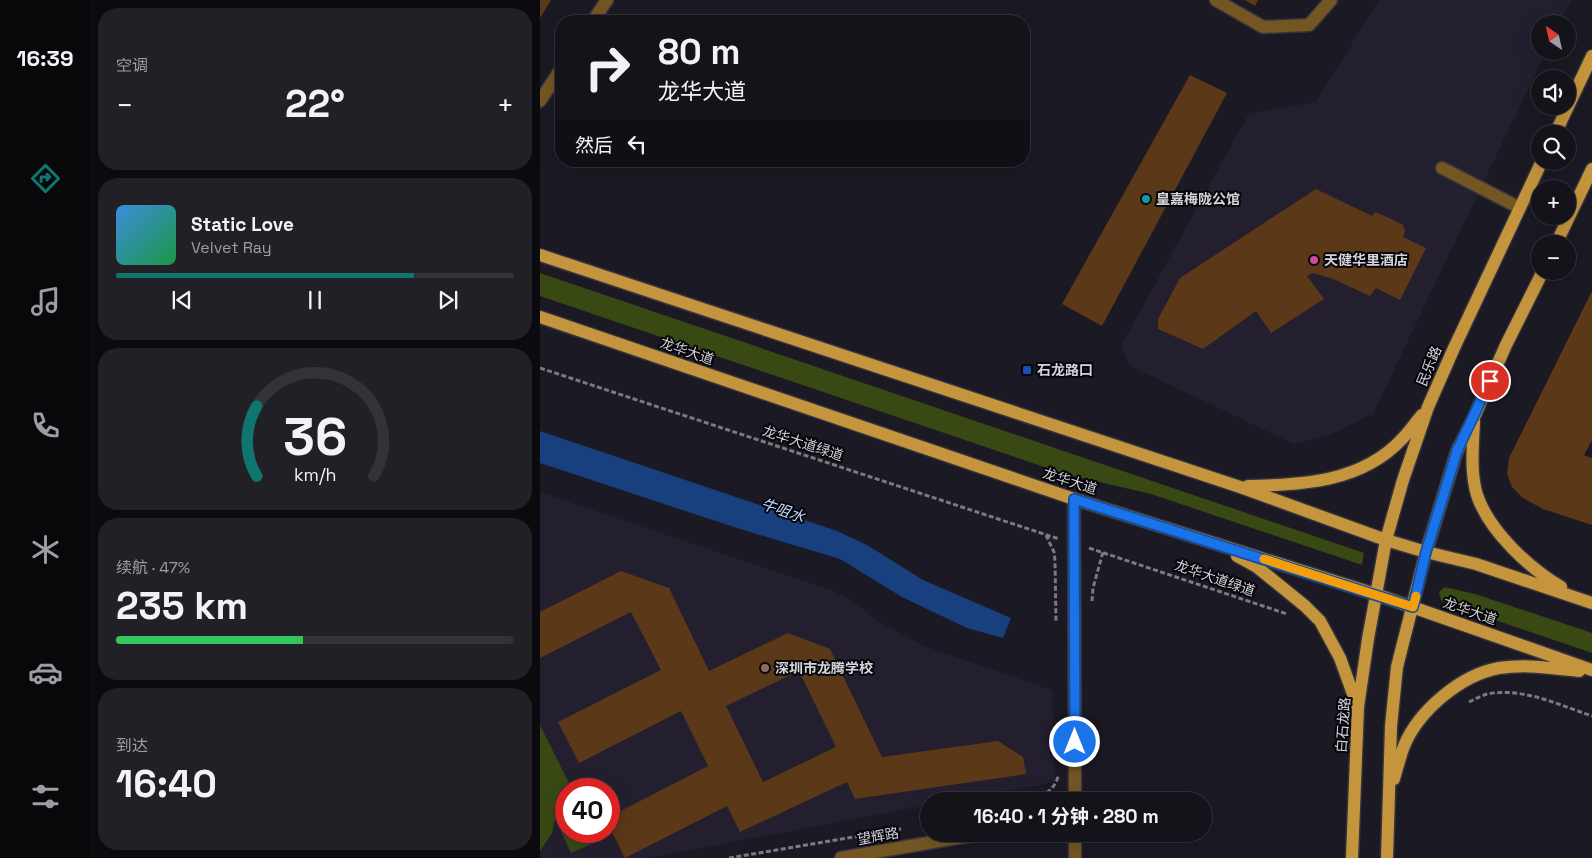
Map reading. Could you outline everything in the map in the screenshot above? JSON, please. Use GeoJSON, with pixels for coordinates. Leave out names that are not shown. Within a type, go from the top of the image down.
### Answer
{"type":"FeatureCollection","features":[{"type":"Feature","properties":{"kind":"main road"},"geometry":{"type":"LineString","coordinates":[[1559,125],[1592,56]]}},
{"type":"Feature","properties":{"kind":"main road"},"geometry":{"type":"LineString","coordinates":[[1560,235],[1592,169]]}},
{"type":"Feature","properties":{"kind":"main road","name":"民乐路"},"geometry":{"type":"LineString","coordinates":[[1375,594],[1386,540],[1403,480],[1428,408],[1454,348],[1538,170]]}},
{"type":"Feature","properties":{"kind":"main road"},"geometry":{"type":"LineString","coordinates":[[540,255],[1240,487],[1386,540],[1476,564],[1586,601]]}},
{"type":"Feature","properties":{"kind":"main road"},"geometry":{"type":"LineString","coordinates":[[1387,858],[1391,726],[1400,651],[1426,552],[1457,451],[1538,280]]}},
{"type":"Feature","properties":{"kind":"main road","name":"龙华大道"},"geometry":{"type":"LineString","coordinates":[[540,317],[1074,499],[1375,594],[1592,671]]}},
{"type":"Feature","properties":{"kind":"main road"},"geometry":{"type":"LineString","coordinates":[[1240,487],[1312,482],[1357,471],[1382,457],[1402,440],[1428,408]]}},
{"type":"Feature","properties":{"kind":"main road"},"geometry":{"type":"LineString","coordinates":[[1474,417],[1473,463],[1478,495],[1489,518],[1526,561],[1550,580],[1586,601]]}},
{"type":"Feature","properties":{"kind":"main road"},"geometry":{"type":"LineString","coordinates":[[1208,540],[1257,567],[1305,606],[1320,621],[1340,658],[1358,707]]}},
{"type":"Feature","properties":{"kind":"main road","name":"白石龙路"},"geometry":{"type":"LineString","coordinates":[[1352,858],[1358,707],[1375,594]]}},
{"type":"Feature","properties":{"kind":"main road"},"geometry":{"type":"LineString","coordinates":[[1389,796],[1405,744],[1419,722],[1435,701],[1472,676],[1499,668],[1531,666],[1592,671]]}},
{"type":"Feature","properties":{"kind":"street"},"geometry":{"type":"LineString","coordinates":[[597,15],[607,0]]}},
{"type":"Feature","properties":{"kind":"street"},"geometry":{"type":"LineString","coordinates":[[1216,0],[1263,27],[1309,25],[1331,0]]}},
{"type":"Feature","properties":{"kind":"street"},"geometry":{"type":"LineString","coordinates":[[540,101],[555,78]]}},
{"type":"Feature","properties":{"kind":"street"},"geometry":{"type":"LineString","coordinates":[[1442,168],[1520,208]]}},
{"type":"Feature","properties":{"kind":"street"},"geometry":{"type":"LineString","coordinates":[[1074,499],[1075,792]]}},
{"type":"Feature","properties":{"kind":"street","name":"望辉路"},"geometry":{"type":"LineString","coordinates":[[841,858],[934,842]]}},
{"type":"Feature","properties":{"kind":"street"},"geometry":{"type":"LineString","coordinates":[[1075,842],[1076,858]]}},
{"type":"Feature","properties":{"kind":"path","name":"龙华大道绿道"},"geometry":{"type":"LineString","coordinates":[[540,368],[1059,539]]}},
{"type":"Feature","properties":{"kind":"path"},"geometry":{"type":"LineString","coordinates":[[1046,535],[1056,561],[1057,630]]}},
{"type":"Feature","properties":{"kind":"path","name":"龙华大道绿道"},"geometry":{"type":"LineString","coordinates":[[1096,550],[1292,616]]}},
{"type":"Feature","properties":{"kind":"path"},"geometry":{"type":"LineString","coordinates":[[1470,702],[1485,695],[1501,692],[1514,693],[1527,695],[1592,716]]}},
{"type":"Feature","properties":{"kind":"path"},"geometry":{"type":"LineString","coordinates":[[1047,792],[1056,782],[1059,769]]}},
{"type":"Feature","properties":{"kind":"path"},"geometry":{"type":"LineString","coordinates":[[729,858],[910,828]]}},
{"type":"Feature","properties":{"kind":"shaded area"},"geometry":{"type":"Polygon","coordinates":[[[1379,0],[1571,0],[1564,15],[1531,15],[1531,60],[1542,60],[1537,70],[1531,70],[1531,82],[1373,414],[1330,435],[1294,444],[1130,366],[1121,346],[1249,113],[1316,102],[1379,0]]]}},
{"type":"Feature","properties":{"kind":"shaded area","name":"深圳市龙腾学校"},"geometry":{"type":"Polygon","coordinates":[[[540,492],[833,591],[853,601],[879,622],[927,647],[1052,690],[1055,782],[1000,792],[920,792],[920,807],[648,858],[540,858],[540,492]]]}},
{"type":"Feature","properties":{"kind":"green space"},"geometry":{"type":"Polygon","coordinates":[[[540,273],[1364,553],[1362,565],[1151,494],[1065,474],[540,296],[540,273]]]}},
{"type":"Feature","properties":{"kind":"green space"},"geometry":{"type":"Polygon","coordinates":[[[1445,587],[1475,594],[1592,633],[1592,653],[1446,603],[1441,600],[1439,592],[1445,587]]]}},
{"type":"Feature","properties":{"kind":"green space"},"geometry":{"type":"Polygon","coordinates":[[[540,725],[566,778],[555,778],[555,819],[552,833],[540,851],[540,725]]]}},
{"type":"Feature","properties":{"kind":"green space"},"geometry":{"type":"Polygon","coordinates":[[[566,843],[594,843],[571,853],[566,843]]]}},
{"type":"Feature","properties":{"kind":"water"},"geometry":{"type":"Polygon","coordinates":[[[540,431],[837,531],[867,545],[923,580],[1011,618],[1003,638],[967,628],[902,597],[840,559],[737,528],[540,463],[540,431]]]}},
{"type":"Feature","properties":{"kind":"building"},"geometry":{"type":"Polygon","coordinates":[[[540,0],[551,0],[540,18],[540,0]]]}},
{"type":"Feature","properties":{"kind":"building"},"geometry":{"type":"Polygon","coordinates":[[[1245,0],[1258,0],[1255,6],[1245,0]]]}},
{"type":"Feature","properties":{"kind":"building","name":"皇嘉梅陇公馆"},"geometry":{"type":"Polygon","coordinates":[[[1190,75],[1227,93],[1102,326],[1062,304],[1190,75]]]}},
{"type":"Feature","properties":{"kind":"building","name":"天健华里酒店"},"geometry":{"type":"Polygon","coordinates":[[[1316,189],[1372,216],[1375,212],[1403,225],[1405,231],[1403,237],[1426,248],[1400,300],[1376,288],[1370,296],[1333,279],[1313,273],[1307,276],[1324,299],[1271,333],[1256,311],[1203,349],[1158,329],[1158,319],[1180,278],[1316,189]]]}},
{"type":"Feature","properties":{"kind":"building"},"geometry":{"type":"Polygon","coordinates":[[[1592,291],[1592,440],[1584,455],[1592,458],[1592,525],[1543,509],[1523,498],[1512,487],[1507,474],[1509,458],[1592,291]]]}},
{"type":"Feature","properties":{"kind":"building"},"geometry":{"type":"Polygon","coordinates":[[[621,571],[669,588],[709,671],[788,633],[830,649],[882,757],[998,741],[1023,757],[1026,774],[855,799],[847,782],[740,832],[727,806],[625,858],[618,843],[620,843],[620,811],[708,766],[681,711],[579,763],[558,722],[661,670],[631,612],[540,658],[540,612],[621,571]],[[799,671],[726,706],[763,782],[836,747],[799,671]]]}},
{"type":"Feature","properties":{"kind":"slow traffic"},"geometry":{"type":"LineString","coordinates":[[1264,559],[1413,607],[1416,596]]}},
{"type":"Feature","properties":{"kind":"place","name":"皇嘉梅陇公馆"},"geometry":{"type":"Point","coordinates":[1146,199]}},
{"type":"Feature","properties":{"kind":"place","name":"天健华里酒店"},"geometry":{"type":"Point","coordinates":[1314,260]}},
{"type":"Feature","properties":{"kind":"place","name":"石龙路口"},"geometry":{"type":"Point","coordinates":[1027,370]}},
{"type":"Feature","properties":{"kind":"place","name":"深圳市龙腾学校"},"geometry":{"type":"Point","coordinates":[765,668]}},
{"type":"Feature","properties":{"kind":"route"},"geometry":{"type":"LineString","coordinates":[[1075,742],[1074,499],[1208,540],[1413,607],[1426,552],[1457,451],[1490,381]]}},
{"type":"Feature","properties":{"kind":"water label","name":"牛咀水"},"geometry":{"type":"Point","coordinates":[783,510]}}]}
